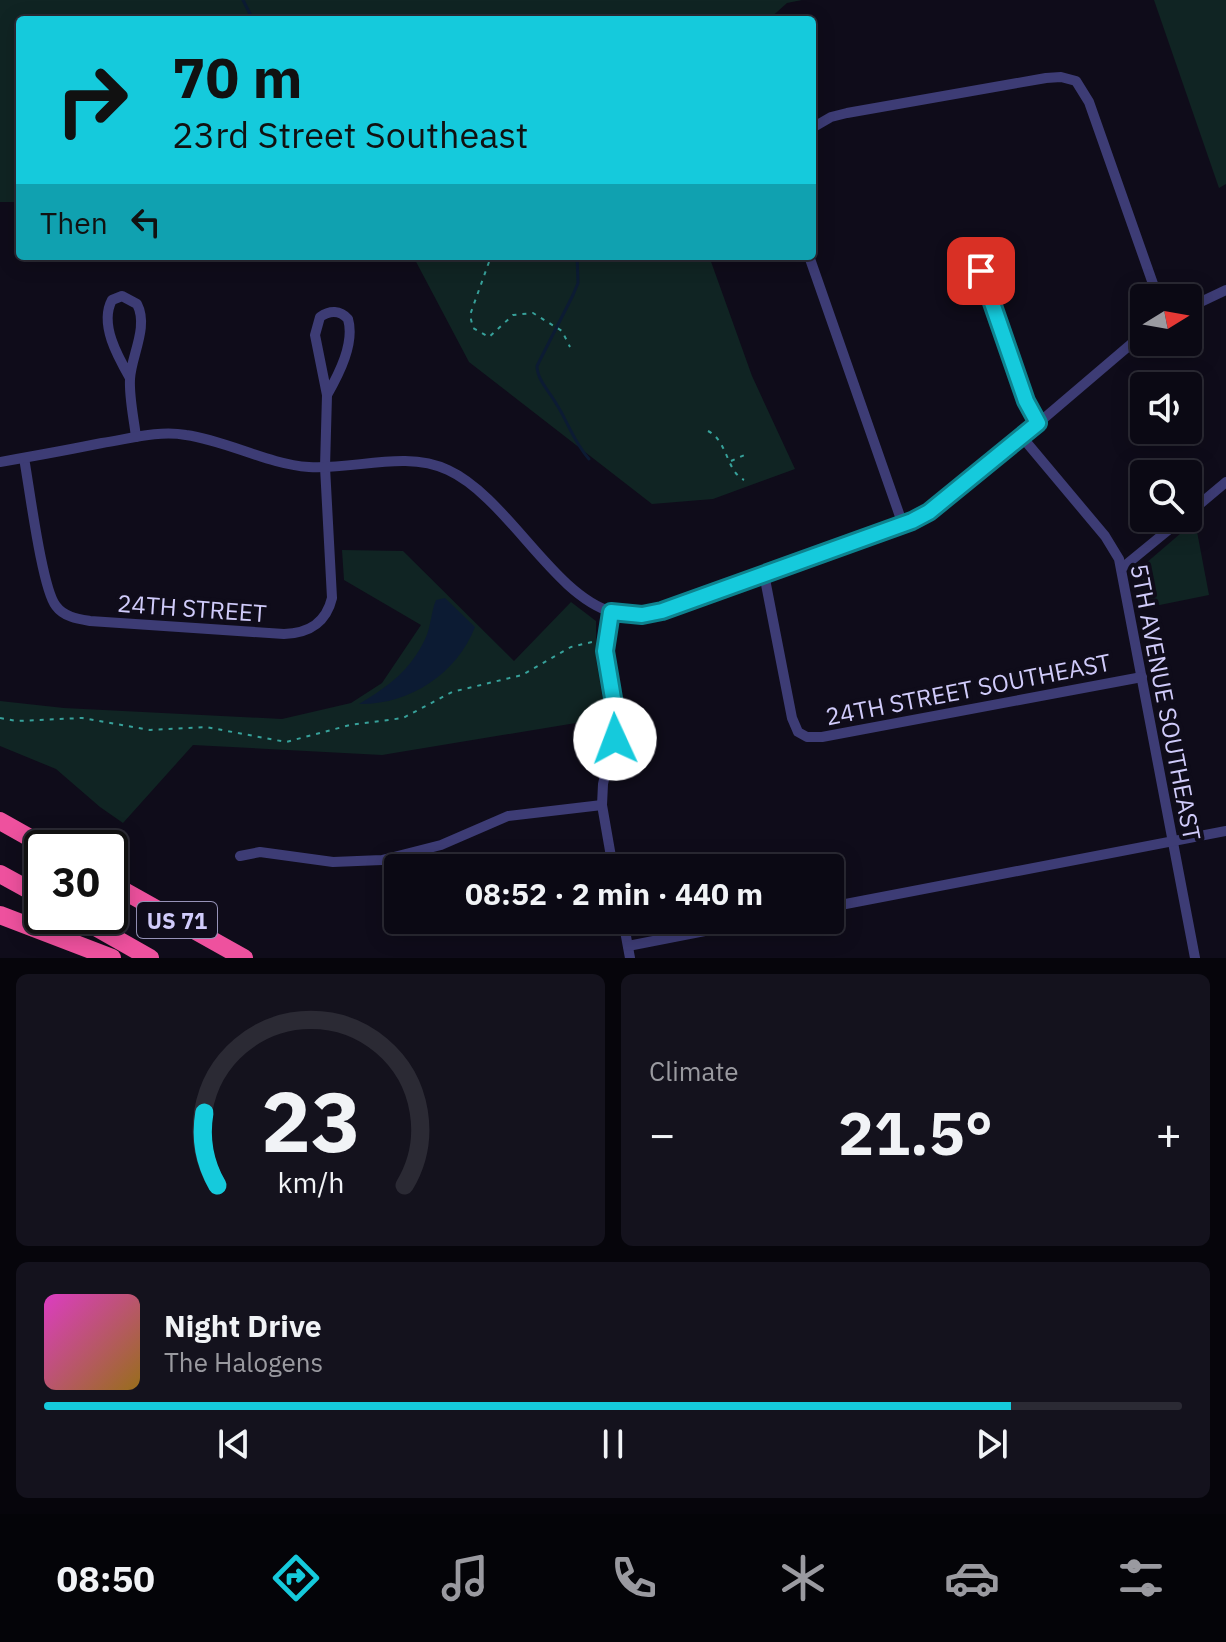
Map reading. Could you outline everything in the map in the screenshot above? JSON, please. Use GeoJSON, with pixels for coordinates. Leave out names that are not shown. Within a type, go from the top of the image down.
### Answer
{"type":"FeatureCollection","features":[{"type":"Feature","properties":{"kind":"highway"},"geometry":{"type":"LineString","coordinates":[[0,821],[24,834]]}},
{"type":"Feature","properties":{"kind":"highway"},"geometry":{"type":"LineString","coordinates":[[0,874],[24,887]]}},
{"type":"Feature","properties":{"kind":"highway","name":"US 71"},"geometry":{"type":"LineString","coordinates":[[128,893],[244,958]]}},
{"type":"Feature","properties":{"kind":"highway"},"geometry":{"type":"LineString","coordinates":[[0,915],[112,958]]}},
{"type":"Feature","properties":{"kind":"highway","name":"US 71"},"geometry":{"type":"LineString","coordinates":[[108,934],[150,958]]}},
{"type":"Feature","properties":{"kind":"street"},"geometry":{"type":"LineString","coordinates":[[816,126],[847,113],[1046,78],[1061,77],[1076,81],[1089,102],[1153,284]]}},
{"type":"Feature","properties":{"kind":"street"},"geometry":{"type":"LineString","coordinates":[[810,260],[903,525]]}},
{"type":"Feature","properties":{"kind":"street"},"geometry":{"type":"LineString","coordinates":[[981,271],[1026,401],[1038,423]]}},
{"type":"Feature","properties":{"kind":"street"},"geometry":{"type":"LineString","coordinates":[[1202,301],[1226,290]]}},
{"type":"Feature","properties":{"kind":"street"},"geometry":{"type":"LineString","coordinates":[[130,378],[114,346],[106,317],[112,300],[122,296],[137,304],[141,314],[130,378],[136,437]]}},
{"type":"Feature","properties":{"kind":"street"},"geometry":{"type":"LineString","coordinates":[[325,467],[327,395],[319,364],[315,327],[320,317],[337,311],[348,319],[351,330],[339,373],[327,395]]}},
{"type":"Feature","properties":{"kind":"street"},"geometry":{"type":"LineString","coordinates":[[0,462],[171,433],[189,435],[293,464],[325,467],[416,462],[452,472],[483,495],[563,579],[588,599],[611,612],[642,615],[662,611],[903,525],[929,512],[1130,345]]}},
{"type":"Feature","properties":{"kind":"street","name":"5TH AVENUE SOUTHEAST"},"geometry":{"type":"LineString","coordinates":[[1022,437],[1105,536],[1122,568],[1195,958]]}},
{"type":"Feature","properties":{"kind":"street","name":"24TH STREET"},"geometry":{"type":"LineString","coordinates":[[24,458],[47,585],[51,598],[60,610],[72,617],[90,621],[284,634],[306,631],[320,622],[332,598],[325,467]]}},
{"type":"Feature","properties":{"kind":"street"},"geometry":{"type":"LineString","coordinates":[[1202,502],[1226,482]]}},
{"type":"Feature","properties":{"kind":"street"},"geometry":{"type":"LineString","coordinates":[[1122,568],[1166,532]]}},
{"type":"Feature","properties":{"kind":"street","name":"24TH STREET SOUTHEAST"},"geometry":{"type":"LineString","coordinates":[[764,574],[792,718],[802,736],[822,737],[1142,677]]}},
{"type":"Feature","properties":{"kind":"street"},"geometry":{"type":"LineString","coordinates":[[611,612],[605,640],[616,727],[603,784],[602,805],[611,854]]}},
{"type":"Feature","properties":{"kind":"street"},"geometry":{"type":"LineString","coordinates":[[240,856],[260,852],[333,862],[382,860],[441,845],[508,816],[602,805]]}},
{"type":"Feature","properties":{"kind":"street"},"geometry":{"type":"LineString","coordinates":[[844,904],[1226,831]]}},
{"type":"Feature","properties":{"kind":"street"},"geometry":{"type":"LineString","coordinates":[[626,934],[630,958]]}},
{"type":"Feature","properties":{"kind":"street"},"geometry":{"type":"LineString","coordinates":[[628,946],[689,934]]}},
{"type":"Feature","properties":{"kind":"path"},"geometry":{"type":"LineString","coordinates":[[489,262],[470,315],[473,328],[489,337],[513,315],[533,313],[562,331],[570,347]]}},
{"type":"Feature","properties":{"kind":"path"},"geometry":{"type":"LineString","coordinates":[[708,431],[719,438],[737,476],[744,480]]}},
{"type":"Feature","properties":{"kind":"path"},"geometry":{"type":"LineString","coordinates":[[730,461],[749,453]]}},
{"type":"Feature","properties":{"kind":"path"},"geometry":{"type":"LineString","coordinates":[[0,718],[16,721],[82,718],[150,730],[206,727],[286,742],[350,725],[403,718],[452,692],[522,675],[571,647],[605,640]]}},
{"type":"Feature","properties":{"kind":"green space"},"geometry":{"type":"Polygon","coordinates":[[[0,0],[802,0],[787,3],[772,16],[16,16],[16,202],[0,202],[0,0]]]}},
{"type":"Feature","properties":{"kind":"green space"},"geometry":{"type":"Polygon","coordinates":[[[1154,0],[1226,0],[1226,184],[1219,188],[1154,0]]]}},
{"type":"Feature","properties":{"kind":"green space"},"geometry":{"type":"Polygon","coordinates":[[[415,260],[710,260],[752,376],[795,469],[713,499],[652,504],[469,362],[415,260]]]}},
{"type":"Feature","properties":{"kind":"green space"},"geometry":{"type":"Polygon","coordinates":[[[1182,532],[1197,532],[1209,595],[1140,609],[1135,582],[1138,570],[1182,532]]]}},
{"type":"Feature","properties":{"kind":"green space"},"geometry":{"type":"Polygon","coordinates":[[[342,550],[403,551],[514,661],[571,602],[596,621],[596,659],[606,718],[382,755],[193,745],[123,823],[56,769],[0,746],[0,701],[64,708],[282,719],[351,703],[382,683],[421,625],[344,580],[342,550]]]}},
{"type":"Feature","properties":{"kind":"water"},"geometry":{"type":"Polygon","coordinates":[[[445,598],[475,627],[456,659],[429,684],[413,692],[378,703],[359,704],[389,684],[414,659],[426,637],[436,600],[445,598]]]}},
{"type":"Feature","properties":{"kind":"waterway"},"geometry":{"type":"LineString","coordinates":[[243,0],[251,16]]}},
{"type":"Feature","properties":{"kind":"waterway"},"geometry":{"type":"LineString","coordinates":[[577,260],[578,283],[537,366],[541,381],[589,459]]}},
{"type":"Feature","properties":{"kind":"route"},"geometry":{"type":"LineString","coordinates":[[615,739],[616,716],[605,651],[611,612],[642,615],[662,611],[912,521],[929,512],[1038,423],[1026,401],[981,271]]}}]}
